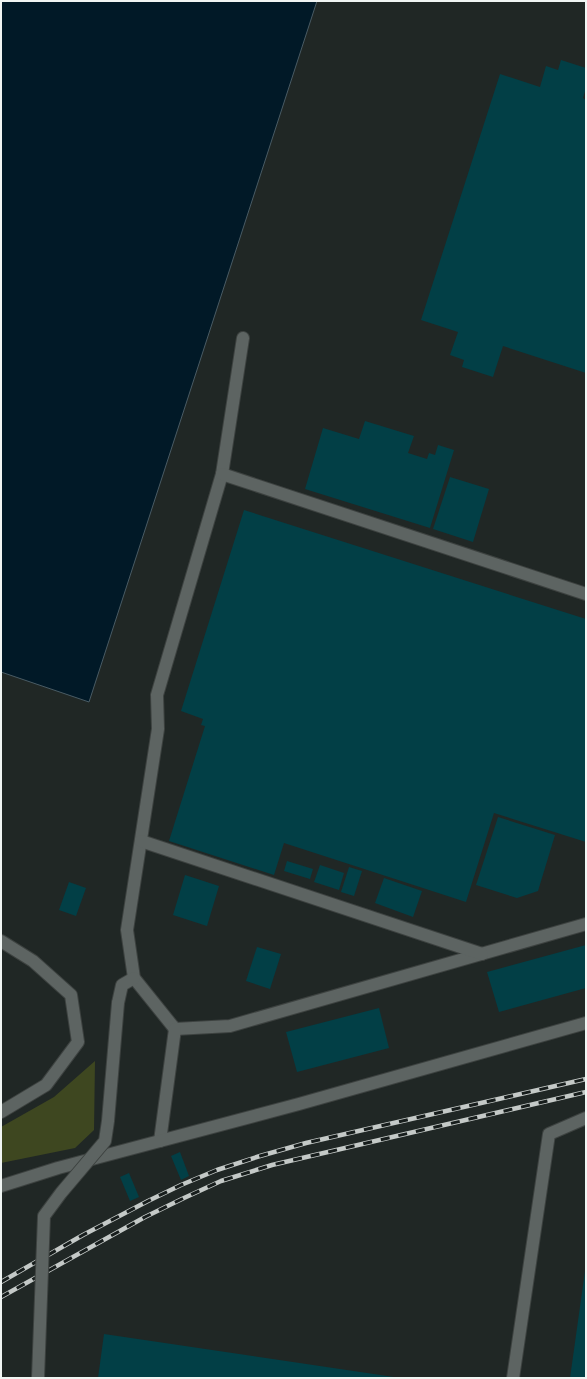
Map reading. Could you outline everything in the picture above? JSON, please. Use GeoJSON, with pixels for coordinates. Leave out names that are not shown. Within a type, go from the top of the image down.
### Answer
{"type":"FeatureCollection","features":[{"type":"Feature","properties":{"kind":"street"},"geometry":{"type":"LineString","coordinates":[[160,1141],[175,1029],[134,978],[127,930],[158,729],[157,695],[222,474],[243,338]]}},
{"type":"Feature","properties":{"kind":"street"},"geometry":{"type":"LineString","coordinates":[[222,474],[586,594]]}},
{"type":"Feature","properties":{"kind":"street"},"geometry":{"type":"LineString","coordinates":[[141,841],[482,954]]}},
{"type":"Feature","properties":{"kind":"street"},"geometry":{"type":"LineString","coordinates":[[175,1029],[230,1026],[586,924]]}},
{"type":"Feature","properties":{"kind":"street"},"geometry":{"type":"LineString","coordinates":[[1,941],[33,961],[71,995],[78,1042],[46,1085],[1,1112]]}},
{"type":"Feature","properties":{"kind":"street"},"geometry":{"type":"LineString","coordinates":[[38,1378],[44,1216],[61,1193],[105,1141],[108,1122],[118,1003],[122,985],[134,978]]}},
{"type":"Feature","properties":{"kind":"street"},"geometry":{"type":"LineString","coordinates":[[1,1186],[58,1168],[299,1104],[586,1022]]}},
{"type":"Feature","properties":{"kind":"street"},"geometry":{"type":"LineString","coordinates":[[513,1378],[549,1134],[586,1118]]}},
{"type":"Feature","properties":{"kind":"green space"},"geometry":{"type":"Polygon","coordinates":[[[95,1061],[94,1130],[75,1148],[1,1163],[1,1127],[54,1097],[95,1061]]]}},
{"type":"Feature","properties":{"kind":"water"},"geometry":{"type":"Polygon","coordinates":[[[1,1],[317,1],[89,702],[1,672],[1,1]]]}},
{"type":"Feature","properties":{"kind":"building"},"geometry":{"type":"Polygon","coordinates":[[[561,60],[586,68],[586,88],[583,98],[586,100],[586,373],[503,346],[493,377],[462,367],[464,360],[450,355],[458,332],[421,320],[500,74],[540,87],[546,66],[558,70],[561,60]]]}},
{"type":"Feature","properties":{"kind":"building"},"geometry":{"type":"Polygon","coordinates":[[[365,421],[414,436],[408,453],[427,459],[429,453],[435,455],[438,445],[454,450],[430,528],[305,489],[323,428],[359,439],[365,421]]]}},
{"type":"Feature","properties":{"kind":"building"},"geometry":{"type":"Polygon","coordinates":[[[450,477],[489,489],[473,542],[433,529],[450,477]]]}},
{"type":"Feature","properties":{"kind":"building"},"geometry":{"type":"Polygon","coordinates":[[[244,510],[586,619],[586,842],[494,813],[466,902],[284,843],[274,875],[169,841],[205,726],[201,725],[203,719],[181,711],[244,510]]]}},
{"type":"Feature","properties":{"kind":"building"},"geometry":{"type":"Polygon","coordinates":[[[498,817],[555,835],[538,891],[517,898],[476,885],[498,817]]]}},
{"type":"Feature","properties":{"kind":"building"},"geometry":{"type":"Polygon","coordinates":[[[287,861],[313,869],[310,879],[284,871],[287,861]]]}},
{"type":"Feature","properties":{"kind":"building"},"geometry":{"type":"Polygon","coordinates":[[[320,865],[344,873],[339,890],[314,882],[320,865]]]}},
{"type":"Feature","properties":{"kind":"building"},"geometry":{"type":"Polygon","coordinates":[[[349,867],[362,871],[354,896],[341,892],[349,867]]]}},
{"type":"Feature","properties":{"kind":"building"},"geometry":{"type":"Polygon","coordinates":[[[185,875],[219,886],[207,926],[173,915],[185,875]]]}},
{"type":"Feature","properties":{"kind":"building"},"geometry":{"type":"Polygon","coordinates":[[[384,878],[422,891],[413,917],[375,903],[384,878]]]}},
{"type":"Feature","properties":{"kind":"building"},"geometry":{"type":"Polygon","coordinates":[[[69,882],[86,888],[76,916],[59,910],[69,882]]]}},
{"type":"Feature","properties":{"kind":"building"},"geometry":{"type":"Polygon","coordinates":[[[586,945],[586,988],[499,1012],[487,972],[586,945]]]}},
{"type":"Feature","properties":{"kind":"building"},"geometry":{"type":"Polygon","coordinates":[[[257,947],[281,954],[270,989],[246,981],[257,947]]]}},
{"type":"Feature","properties":{"kind":"building"},"geometry":{"type":"Polygon","coordinates":[[[379,1008],[389,1048],[297,1072],[286,1032],[379,1008]]]}},
{"type":"Feature","properties":{"kind":"building"},"geometry":{"type":"Polygon","coordinates":[[[180,1152],[189,1176],[181,1180],[171,1156],[180,1152]]]}},
{"type":"Feature","properties":{"kind":"building"},"geometry":{"type":"Polygon","coordinates":[[[129,1173],[139,1197],[130,1201],[120,1177],[129,1173]]]}},
{"type":"Feature","properties":{"kind":"building"},"geometry":{"type":"Polygon","coordinates":[[[585,1271],[586,1378],[570,1378],[585,1271]]]}},
{"type":"Feature","properties":{"kind":"building"},"geometry":{"type":"Polygon","coordinates":[[[104,1334],[394,1377],[394,1378],[98,1378],[104,1334]]]}},
{"type":"Feature","properties":{"kind":"railway"},"geometry":{"type":"LineString","coordinates":[[1,1282],[83,1235],[148,1201],[217,1170],[306,1143],[586,1079]]}},
{"type":"Feature","properties":{"kind":"railway"},"geometry":{"type":"LineString","coordinates":[[1,1297],[145,1217],[221,1181],[272,1165],[586,1092]]}}]}
